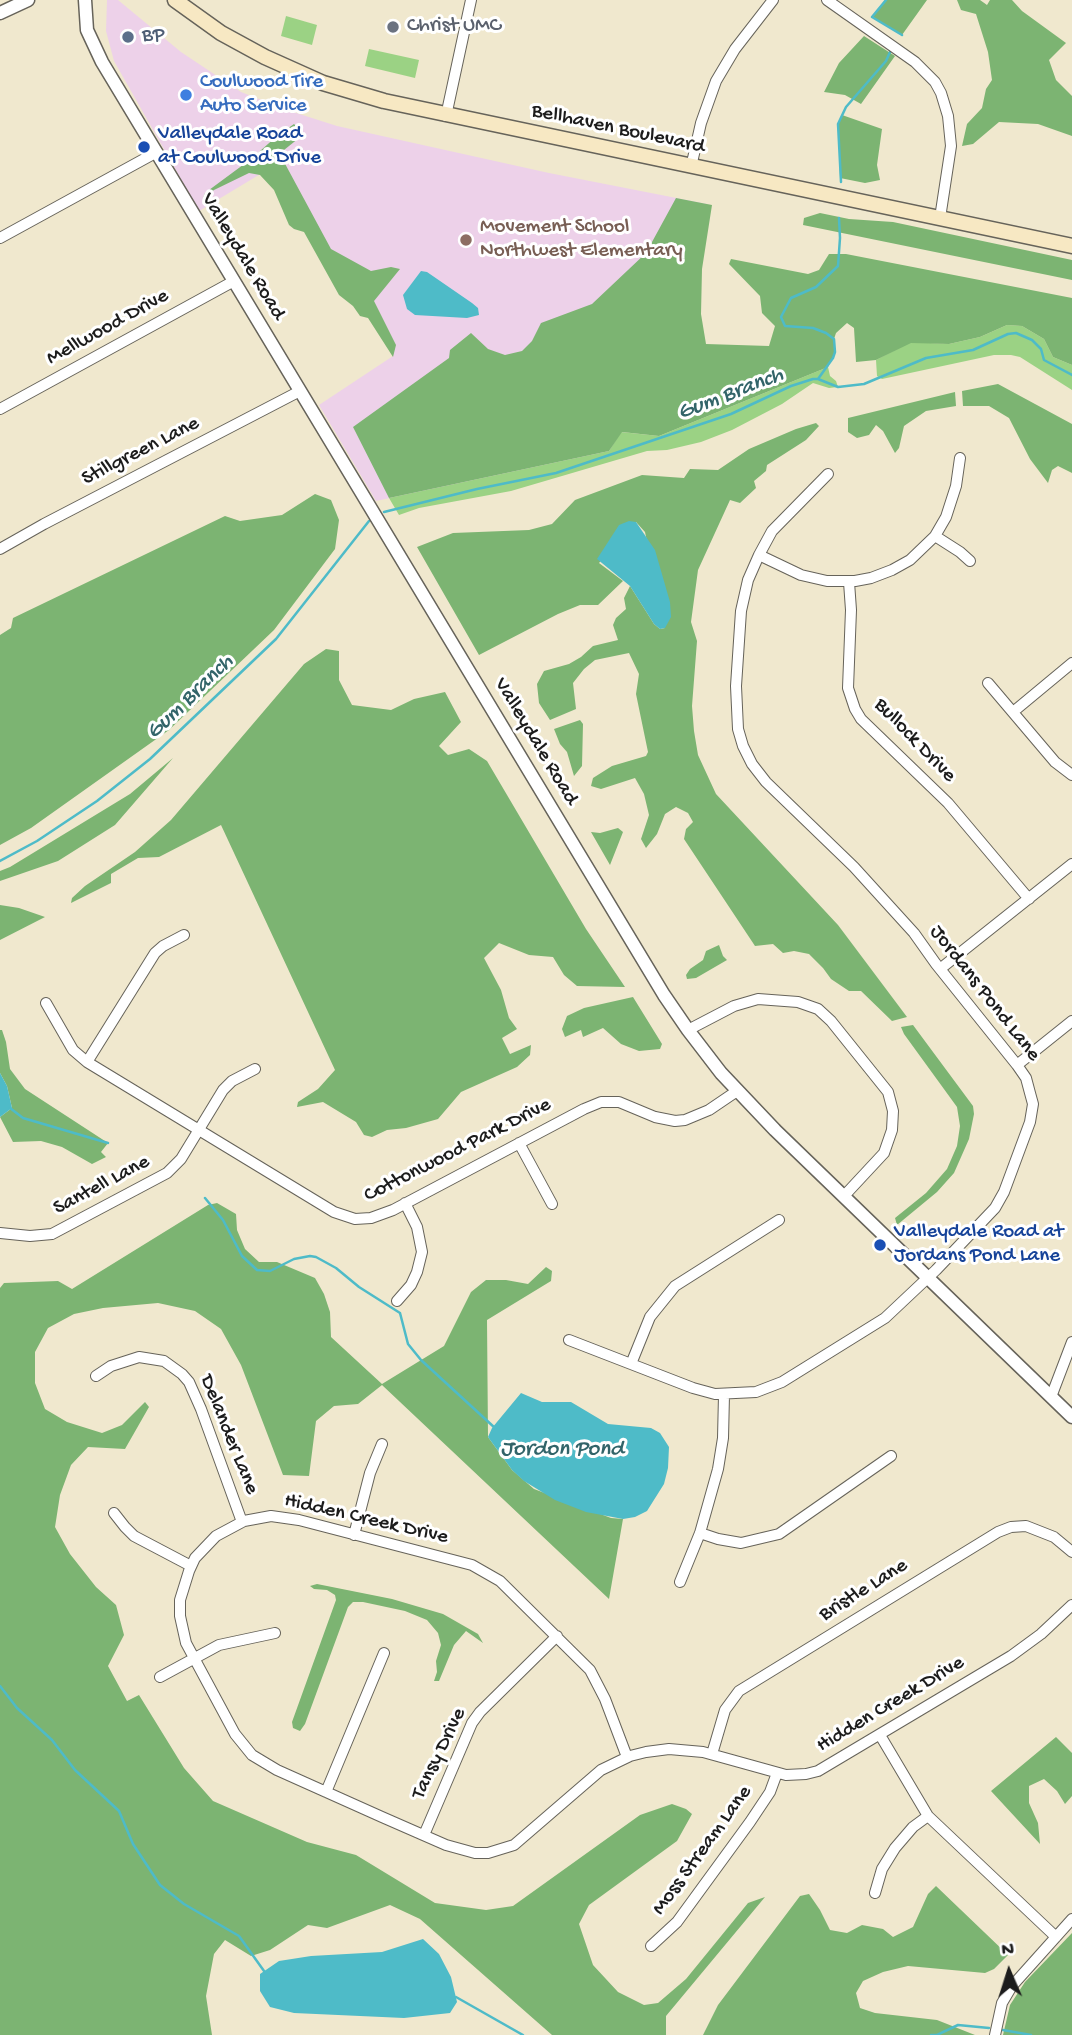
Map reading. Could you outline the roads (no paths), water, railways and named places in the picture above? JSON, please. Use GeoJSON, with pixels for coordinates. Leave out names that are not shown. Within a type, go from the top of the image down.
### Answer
{"type":"FeatureCollection","features":[{"type":"Feature","properties":{"kind":"main road","name":"Bellhaven Boulevard"},"geometry":{"type":"LineString","coordinates":[[176,0],[233,40],[297,72],[342,89],[446,116],[1072,246]]}},
{"type":"Feature","properties":{"kind":"street"},"geometry":{"type":"LineString","coordinates":[[0,13],[28,0]]}},
{"type":"Feature","properties":{"kind":"street","name":"Valleydale Road"},"geometry":{"type":"LineString","coordinates":[[85,0],[85,17],[91,40],[664,995],[688,1030],[737,1091],[1072,1417]]}},
{"type":"Feature","properties":{"kind":"street"},"geometry":{"type":"LineString","coordinates":[[446,116],[471,0]]}},
{"type":"Feature","properties":{"kind":"street"},"geometry":{"type":"LineString","coordinates":[[691,167],[701,123],[716,81],[735,49],[773,0]]}},
{"type":"Feature","properties":{"kind":"street"},"geometry":{"type":"LineString","coordinates":[[827,0],[915,62],[941,93],[948,116],[951,146],[940,218]]}},
{"type":"Feature","properties":{"kind":"street"},"geometry":{"type":"LineString","coordinates":[[0,238],[157,152]]}},
{"type":"Feature","properties":{"kind":"street","name":"Mellwood Drive"},"geometry":{"type":"LineString","coordinates":[[0,409],[234,281]]}},
{"type":"Feature","properties":{"kind":"street","name":"Stillgreen Lane"},"geometry":{"type":"LineString","coordinates":[[0,549],[300,391]]}},
{"type":"Feature","properties":{"kind":"street"},"geometry":{"type":"LineString","coordinates":[[758,555],[802,575],[827,581],[849,582],[892,570],[910,560],[935,536],[946,517],[956,486],[960,458]]}},
{"type":"Feature","properties":{"kind":"street","name":"Jordans Pond Lane"},"geometry":{"type":"LineString","coordinates":[[569,1340],[692,1388],[724,1395],[756,1392],[797,1374],[885,1318],[928,1278],[995,1208],[1004,1192],[1030,1122],[1033,1104],[1026,1078],[1017,1065],[914,933],[878,892],[766,782],[752,764],[743,746],[737,712],[741,611],[748,580],[772,531],[828,474]]}},
{"type":"Feature","properties":{"kind":"street"},"geometry":{"type":"LineString","coordinates":[[935,536],[970,561]]}},
{"type":"Feature","properties":{"kind":"street","name":"Bullock Drive"},"geometry":{"type":"LineString","coordinates":[[849,582],[851,610],[848,688],[855,709],[861,719],[948,803],[1028,898]]}},
{"type":"Feature","properties":{"kind":"street"},"geometry":{"type":"LineString","coordinates":[[1013,712],[1072,663]]}},
{"type":"Feature","properties":{"kind":"street"},"geometry":{"type":"LineString","coordinates":[[988,683],[1055,762],[1072,775]]}},
{"type":"Feature","properties":{"kind":"street"},"geometry":{"type":"LineString","coordinates":[[940,969],[1072,864]]}},
{"type":"Feature","properties":{"kind":"street"},"geometry":{"type":"LineString","coordinates":[[87,1062],[155,953],[184,935]]}},
{"type":"Feature","properties":{"kind":"street"},"geometry":{"type":"LineString","coordinates":[[688,1030],[734,1006],[758,999],[798,1002],[818,1009],[831,1021],[888,1092],[893,1111],[892,1130],[884,1153],[844,1196]]}},
{"type":"Feature","properties":{"kind":"street","name":"Cottonwood Park Drive"},"geometry":{"type":"LineString","coordinates":[[46,1003],[73,1050],[87,1062],[346,1217],[371,1218],[405,1203],[600,1102],[619,1102],[655,1117],[675,1121],[695,1118],[737,1091]]}},
{"type":"Feature","properties":{"kind":"street"},"geometry":{"type":"LineString","coordinates":[[1017,1065],[1072,1021]]}},
{"type":"Feature","properties":{"kind":"street","name":"Santell Lane"},"geometry":{"type":"LineString","coordinates":[[0,1233],[42,1236],[63,1229],[167,1173],[181,1159],[228,1085],[255,1069]]}},
{"type":"Feature","properties":{"kind":"street"},"geometry":{"type":"LineString","coordinates":[[519,1143],[552,1204]]}},
{"type":"Feature","properties":{"kind":"street"},"geometry":{"type":"LineString","coordinates":[[397,1301],[411,1285],[421,1262],[422,1252],[417,1227],[405,1203]]}},
{"type":"Feature","properties":{"kind":"street"},"geometry":{"type":"LineString","coordinates":[[631,1364],[654,1310],[675,1286],[779,1220]]}},
{"type":"Feature","properties":{"kind":"street"},"geometry":{"type":"LineString","coordinates":[[1051,1396],[1072,1342]]}},
{"type":"Feature","properties":{"kind":"street","name":"Delander Lane"},"geometry":{"type":"LineString","coordinates":[[96,1376],[111,1366],[138,1357],[164,1361],[182,1374],[189,1382],[201,1409],[242,1522]]}},
{"type":"Feature","properties":{"kind":"street"},"geometry":{"type":"LineString","coordinates":[[680,1582],[700,1533],[718,1469],[723,1437],[724,1395]]}},
{"type":"Feature","properties":{"kind":"street"},"geometry":{"type":"LineString","coordinates":[[354,1535],[370,1473],[382,1444]]}},
{"type":"Feature","properties":{"kind":"street"},"geometry":{"type":"LineString","coordinates":[[700,1533],[741,1543],[779,1534],[891,1456]]}},
{"type":"Feature","properties":{"kind":"street"},"geometry":{"type":"LineString","coordinates":[[114,1513],[134,1536],[191,1566]]}},
{"type":"Feature","properties":{"kind":"street","name":"Hidden Creek Drive"},"geometry":{"type":"LineString","coordinates":[[626,1757],[596,1679],[558,1636],[491,1574],[472,1565],[283,1517],[260,1517],[242,1522],[216,1536],[204,1547],[191,1566],[183,1586],[180,1616],[186,1643],[235,1734],[252,1755],[277,1770],[326,1792],[424,1835],[475,1853],[488,1853],[513,1846],[601,1770],[626,1757],[646,1752],[685,1749],[777,1773],[796,1775],[818,1771],[1011,1656],[1041,1634],[1072,1605]]}},
{"type":"Feature","properties":{"kind":"street","name":"Bristle Lane"},"geometry":{"type":"LineString","coordinates":[[712,1754],[725,1710],[739,1691],[998,1532],[1026,1525],[1054,1537],[1072,1552]]}},
{"type":"Feature","properties":{"kind":"street"},"geometry":{"type":"LineString","coordinates":[[160,1677],[219,1645],[275,1633]]}},
{"type":"Feature","properties":{"kind":"street","name":"Tansy Drive"},"geometry":{"type":"LineString","coordinates":[[424,1835],[472,1723],[558,1636]]}},
{"type":"Feature","properties":{"kind":"street"},"geometry":{"type":"LineString","coordinates":[[326,1792],[384,1653]]}},
{"type":"Feature","properties":{"kind":"street"},"geometry":{"type":"LineString","coordinates":[[880,1735],[928,1816],[1056,1937]]}},
{"type":"Feature","properties":{"kind":"street","name":"Moss Stream Lane"},"geometry":{"type":"LineString","coordinates":[[651,1946],[677,1922],[750,1822],[770,1792],[777,1773]]}},
{"type":"Feature","properties":{"kind":"street"},"geometry":{"type":"LineString","coordinates":[[875,1893],[882,1869],[895,1848],[913,1827],[928,1816]]}},
{"type":"Feature","properties":{"kind":"street"},"geometry":{"type":"LineString","coordinates":[[995,2035],[1004,1998],[1072,1919]]}},
{"type":"Feature","properties":{"kind":"water"},"geometry":{"type":"Polygon","coordinates":[[[421,271],[427,272],[472,303],[478,308],[479,315],[467,318],[415,315],[407,309],[403,295],[421,271]]]}},
{"type":"Feature","properties":{"kind":"water"},"geometry":{"type":"Polygon","coordinates":[[[629,521],[636,522],[655,550],[670,602],[671,617],[665,628],[660,629],[654,624],[630,586],[597,559],[619,525],[629,521]]]}},
{"type":"Feature","properties":{"kind":"water"},"geometry":{"type":"Polygon","coordinates":[[[0,1073],[7,1086],[12,1108],[0,1117],[0,1073]]]}},
{"type":"Feature","properties":{"kind":"water","name":"Jordon Pond"},"geometry":{"type":"Polygon","coordinates":[[[521,1393],[542,1402],[571,1402],[608,1424],[651,1428],[660,1433],[669,1447],[668,1468],[664,1484],[647,1511],[623,1519],[586,1512],[555,1500],[524,1481],[512,1470],[488,1437],[492,1428],[521,1393]]]}},
{"type":"Feature","properties":{"kind":"water"},"geometry":{"type":"Polygon","coordinates":[[[423,1939],[439,1954],[451,1977],[457,2002],[450,2013],[404,2018],[294,2013],[270,2007],[260,1991],[260,1974],[279,1961],[311,1956],[382,1952],[423,1939]]]}},
{"type":"Feature","properties":{"kind":"waterway"},"geometry":{"type":"LineString","coordinates":[[886,0],[872,17],[902,35]]}},
{"type":"Feature","properties":{"kind":"waterway"},"geometry":{"type":"LineString","coordinates":[[841,182],[838,124],[846,107],[886,61],[890,52]]}},
{"type":"Feature","properties":{"kind":"waterway"},"geometry":{"type":"LineString","coordinates":[[818,379],[833,358],[834,339],[813,328],[785,326],[781,317],[791,298],[816,287],[838,266],[839,218]]}},
{"type":"Feature","properties":{"kind":"waterway","name":"Gum Branch"},"geometry":{"type":"LineString","coordinates":[[384,512],[556,473],[731,414],[791,386],[813,379],[838,387],[864,384],[926,358],[973,350],[1008,334],[1016,333],[1032,340],[1041,349],[1044,360],[1072,375]]}},
{"type":"Feature","properties":{"kind":"waterway","name":"Gum Branch"},"geometry":{"type":"LineString","coordinates":[[0,861],[37,841],[97,801],[150,759],[276,639],[369,521]]}},
{"type":"Feature","properties":{"kind":"waterway"},"geometry":{"type":"LineString","coordinates":[[10,1108],[23,1118],[108,1143]]}},
{"type":"Feature","properties":{"kind":"waterway"},"geometry":{"type":"LineString","coordinates":[[205,1198],[223,1220],[242,1256],[257,1270],[270,1271],[294,1259],[316,1257],[400,1313],[408,1344],[421,1360],[495,1428]]}},
{"type":"Feature","properties":{"kind":"waterway"},"geometry":{"type":"LineString","coordinates":[[0,1686],[17,1708],[52,1740],[75,1770],[119,1811],[133,1844],[160,1885],[184,1904],[239,1936],[264,1971]]}},
{"type":"Feature","properties":{"kind":"waterway"},"geometry":{"type":"LineString","coordinates":[[456,1997],[523,2035]]}},
{"type":"Feature","properties":{"kind":"waterway"},"geometry":{"type":"LineString","coordinates":[[931,2035],[958,2025],[989,2028]]}},
{"type":"Feature","properties":{"kind":"waterway"},"geometry":{"type":"LineString","coordinates":[[1003,2030],[1031,2035]]}},
{"type":"Feature","properties":{"kind":"place","name":"Christ UMC"},"geometry":{"type":"Point","coordinates":[393,27]}},
{"type":"Feature","properties":{"kind":"place","name":"BP"},"geometry":{"type":"Point","coordinates":[128,37]}},
{"type":"Feature","properties":{"kind":"place","name":"Coulwood Tire Auto Service"},"geometry":{"type":"Point","coordinates":[186,95]}},
{"type":"Feature","properties":{"kind":"place","name":"Valleydale Road at Coulwood Drive"},"geometry":{"type":"Point","coordinates":[144,147]}},
{"type":"Feature","properties":{"kind":"place","name":"Movement School Northwest Elementary"},"geometry":{"type":"Point","coordinates":[466,240]}},
{"type":"Feature","properties":{"kind":"place","name":"Valleydale Road at Jordans Pond Lane"},"geometry":{"type":"Point","coordinates":[880,1245]}}]}
